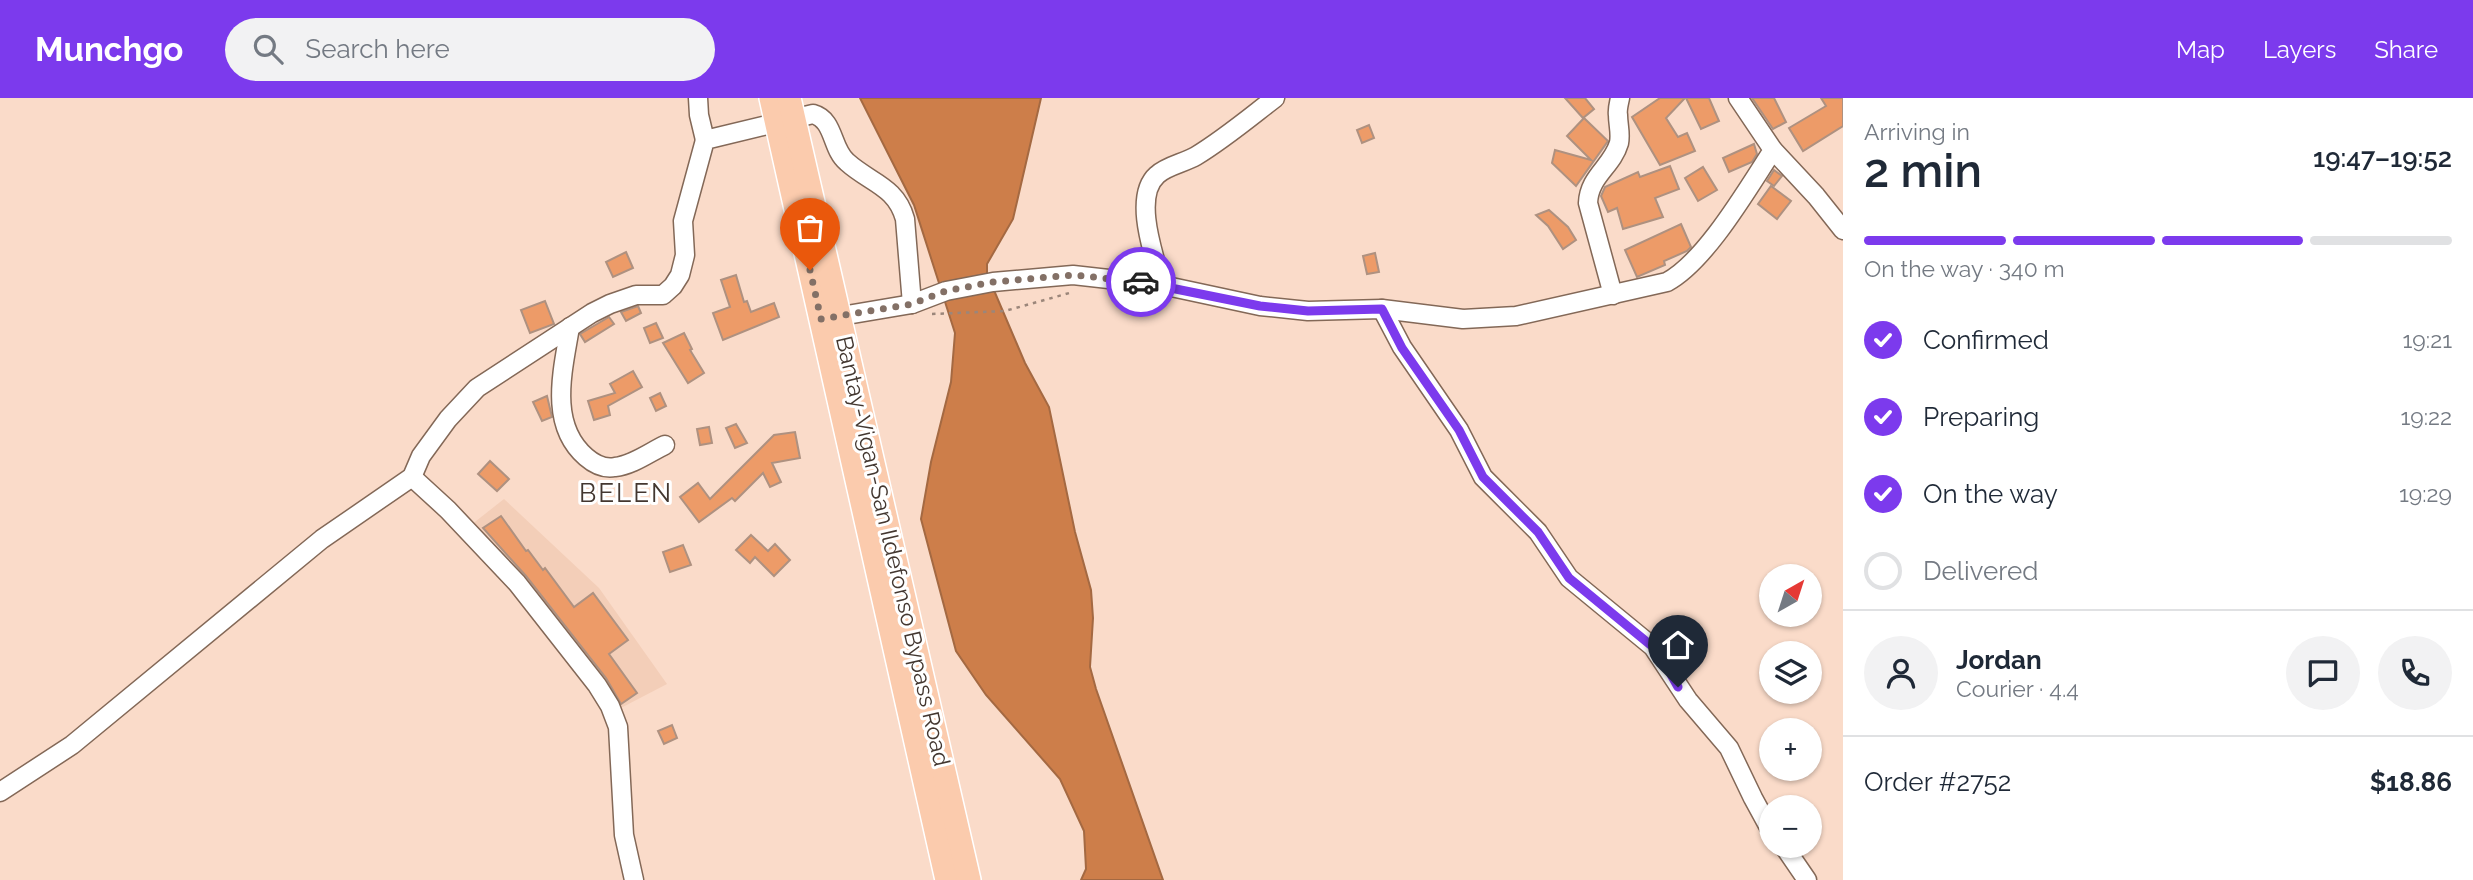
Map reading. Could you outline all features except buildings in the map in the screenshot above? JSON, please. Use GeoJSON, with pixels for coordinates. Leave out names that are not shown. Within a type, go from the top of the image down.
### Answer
{"type":"FeatureCollection","features":[{"type":"Feature","properties":{"kind":"main road","name":"Bantay-Vigan-San Ildefonso Bypass Road"},"geometry":{"type":"LineString","coordinates":[[771,98],[787,114],[947,880]]}},
{"type":"Feature","properties":{"kind":"main road","name":"Bantay-Vigan-San Ildefonso Bypass Road"},"geometry":{"type":"LineString","coordinates":[[830,318],[969,880]]}},
{"type":"Feature","properties":{"kind":"street"},"geometry":{"type":"LineString","coordinates":[[0,793],[72,746],[322,539],[412,477],[421,456],[460,404],[499,373],[610,304],[636,295],[663,295],[673,286],[680,275],[685,255],[683,221],[705,140],[698,98]]}},
{"type":"Feature","properties":{"kind":"street"},"geometry":{"type":"LineString","coordinates":[[1162,285],[1145,222],[1147,197],[1156,176],[1187,162],[1214,145],[1275,98]]}},
{"type":"Feature","properties":{"kind":"street"},"geometry":{"type":"LineString","coordinates":[[1613,295],[1588,203],[1588,193],[1616,152],[1620,133],[1617,114],[1620,98]]}},
{"type":"Feature","properties":{"kind":"street"},"geometry":{"type":"LineString","coordinates":[[1738,98],[1773,150],[1843,230]]}},
{"type":"Feature","properties":{"kind":"street"},"geometry":{"type":"LineString","coordinates":[[705,140],[787,114],[820,116],[845,161],[893,195],[902,206],[912,304]]}},
{"type":"Feature","properties":{"kind":"street"},"geometry":{"type":"LineString","coordinates":[[830,318],[912,304],[946,291],[993,282],[1073,275],[1162,285],[1272,307],[1308,311],[1382,309],[1463,319],[1516,316],[1667,282],[1679,276],[1708,243],[1773,150]]}},
{"type":"Feature","properties":{"kind":"street"},"geometry":{"type":"LineString","coordinates":[[1382,309],[1402,348],[1459,430],[1483,477],[1538,532],[1569,578],[1653,647],[1688,700],[1729,748],[1759,810]]}},
{"type":"Feature","properties":{"kind":"street"},"geometry":{"type":"LineString","coordinates":[[570,327],[561,401],[564,424],[573,443],[595,464],[605,467],[625,465],[666,445]]}},
{"type":"Feature","properties":{"kind":"street"},"geometry":{"type":"LineString","coordinates":[[412,477],[469,531],[517,583],[597,685],[610,706],[618,727],[624,835],[634,880]]}},
{"type":"Feature","properties":{"kind":"street"},"geometry":{"type":"LineString","coordinates":[[1792,858],[1807,880]]}},
{"type":"Feature","properties":{"kind":"path"},"geometry":{"type":"LineString","coordinates":[[944,314],[1005,311],[1081,290]]}},
{"type":"Feature","properties":{"kind":"shaded area"},"geometry":{"type":"Polygon","coordinates":[[[860,98],[1041,98],[1013,219],[987,264],[987,274],[1025,363],[1049,407],[1075,532],[1091,590],[1093,618],[1090,667],[1163,880],[1081,880],[1086,869],[1084,831],[1060,779],[986,695],[956,651],[921,519],[931,462],[951,382],[955,333],[914,205],[860,98]]]}},
{"type":"Feature","properties":{"kind":"shaded area"},"geometry":{"type":"Polygon","coordinates":[[[504,499],[599,588],[667,684],[617,710],[471,525],[504,499]]]}},
{"type":"Feature","properties":{"kind":"way so far"},"geometry":{"type":"LineString","coordinates":[[810,270],[821,319],[912,304],[946,291],[993,282],[1073,275],[1141,282]]}},
{"type":"Feature","properties":{"kind":"district","name":"BELEN"},"geometry":{"type":"Point","coordinates":[626,493]}},
{"type":"Feature","properties":{"kind":"route"},"geometry":{"type":"LineString","coordinates":[[1141,282],[1260,306],[1308,311],[1382,309],[1402,348],[1459,430],[1483,477],[1538,532],[1569,578],[1653,647],[1678,687]]}}]}
